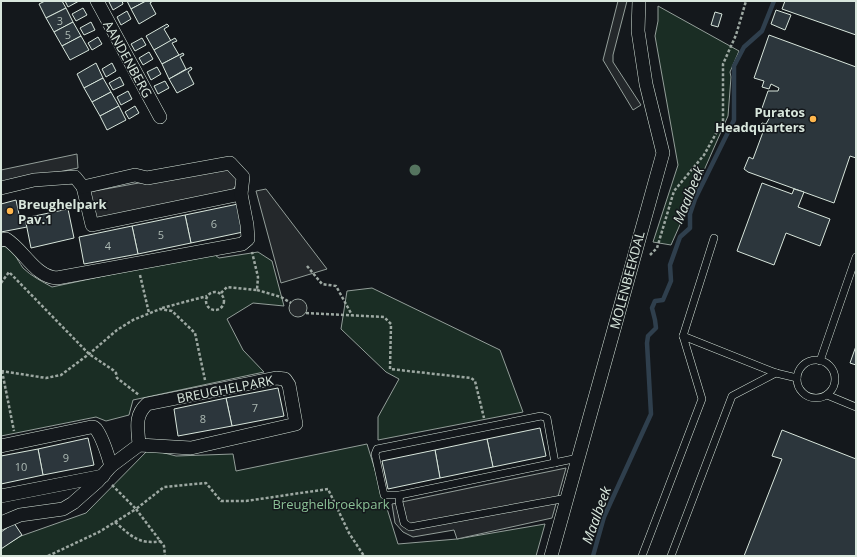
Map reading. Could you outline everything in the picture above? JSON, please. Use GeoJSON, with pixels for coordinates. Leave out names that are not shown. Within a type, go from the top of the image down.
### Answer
{"type":"FeatureCollection","features":[{"type":"Feature","properties":{"kind":"street","name":"AANDENBERG"},"geometry":{"type":"LineString","coordinates":[[97,1],[160,117]]}},
{"type":"Feature","properties":{"kind":"street","name":"MOLENBEEKDAL"},"geometry":{"type":"LineString","coordinates":[[550,556],[663,153],[646,84],[638,31],[639,1]]}},
{"type":"Feature","properties":{"kind":"street"},"geometry":{"type":"LineString","coordinates":[[1,240],[6,239],[16,245],[40,273],[51,278],[57,278],[242,244],[248,239],[241,194],[243,177],[230,164],[147,178],[134,175],[83,187]]}},
{"type":"Feature","properties":{"kind":"street"},"geometry":{"type":"LineString","coordinates":[[1,188],[34,180],[74,177],[83,187],[92,225],[241,194]]}},
{"type":"Feature","properties":{"kind":"street","name":"BREUGHELPARK"},"geometry":{"type":"LineString","coordinates":[[139,445],[191,448],[296,424],[289,385],[285,379],[276,378],[147,404],[145,406]]}},
{"type":"Feature","properties":{"kind":"street"},"geometry":{"type":"LineString","coordinates":[[1,523],[20,515],[63,509],[73,503],[107,471],[139,445],[138,419],[141,410],[145,406]]}},
{"type":"Feature","properties":{"kind":"street"},"geometry":{"type":"LineString","coordinates":[[1,446],[91,427],[97,430],[103,442],[107,471]]}},
{"type":"Feature","properties":{"kind":"street"},"geometry":{"type":"LineString","coordinates":[[1,496],[107,471]]}},
{"type":"Feature","properties":{"kind":"lane"},"geometry":{"type":"LineString","coordinates":[[642,556],[702,399],[684,336],[714,238]]}},
{"type":"Feature","properties":{"kind":"lane"},"geometry":{"type":"LineString","coordinates":[[820,360],[856,257]]}},
{"type":"Feature","properties":{"kind":"lane"},"geometry":{"type":"LineString","coordinates":[[684,336],[776,372],[797,378]]}},
{"type":"Feature","properties":{"kind":"lane"},"geometry":{"type":"LineString","coordinates":[[820,360],[832,369],[835,376],[834,385],[827,394],[819,398],[813,398],[806,395],[800,388],[797,378],[800,369],[804,364],[820,360]]}},
{"type":"Feature","properties":{"kind":"lane"},"geometry":{"type":"LineString","coordinates":[[671,556],[732,396],[776,372]]}},
{"type":"Feature","properties":{"kind":"lane"},"geometry":{"type":"LineString","coordinates":[[827,394],[856,407]]}},
{"type":"Feature","properties":{"kind":"lane"},"geometry":{"type":"LineString","coordinates":[[555,463],[547,418],[541,416],[377,449],[375,454],[384,495],[400,495],[555,463],[578,458]]}},
{"type":"Feature","properties":{"kind":"lane"},"geometry":{"type":"LineString","coordinates":[[400,495],[399,502],[404,523],[410,527],[567,498]]}},
{"type":"Feature","properties":{"kind":"path"},"geometry":{"type":"LineString","coordinates":[[647,258],[657,248],[674,191],[704,155],[724,121],[723,64],[736,35],[746,1]]}},
{"type":"Feature","properties":{"kind":"path"},"geometry":{"type":"LineString","coordinates":[[248,239],[258,277],[257,290]]}},
{"type":"Feature","properties":{"kind":"path"},"geometry":{"type":"LineString","coordinates":[[137,263],[148,312]]}},
{"type":"Feature","properties":{"kind":"path"},"geometry":{"type":"LineString","coordinates":[[307,266],[322,284],[336,286],[352,315]]}},
{"type":"Feature","properties":{"kind":"path"},"geometry":{"type":"LineString","coordinates":[[1,283],[8,272],[89,354],[113,370],[116,373],[117,378],[145,400],[145,406]]}},
{"type":"Feature","properties":{"kind":"path"},"geometry":{"type":"LineString","coordinates":[[221,293],[227,287],[257,290],[281,297],[291,303]]}},
{"type":"Feature","properties":{"kind":"path"},"geometry":{"type":"LineString","coordinates":[[17,442],[1,371],[46,378],[61,375],[117,330],[148,312],[207,296],[213,292],[221,293]]}},
{"type":"Feature","properties":{"kind":"path"},"geometry":{"type":"LineString","coordinates":[[207,296],[206,304],[210,310],[218,311],[224,306],[225,300],[221,293]]}},
{"type":"Feature","properties":{"kind":"path"},"geometry":{"type":"LineString","coordinates":[[160,309],[172,311],[195,332],[207,392]]}},
{"type":"Feature","properties":{"kind":"path"},"geometry":{"type":"LineString","coordinates":[[306,313],[384,317],[391,324],[390,369],[471,378],[476,381],[486,427]]}},
{"type":"Feature","properties":{"kind":"path"},"geometry":{"type":"LineString","coordinates":[[107,471],[161,541],[164,546],[165,556]]}},
{"type":"Feature","properties":{"kind":"path"},"geometry":{"type":"LineString","coordinates":[[48,556],[99,532],[136,509],[164,487],[206,483],[221,501],[246,501],[328,489],[349,533],[364,556]]}},
{"type":"Feature","properties":{"kind":"path"},"geometry":{"type":"LineString","coordinates":[[115,522],[138,540],[150,543],[161,541]]}},
{"type":"Feature","properties":{"kind":"green space"},"geometry":{"type":"Polygon","coordinates":[[[658,6],[739,51],[730,72],[731,77],[728,116],[671,245],[653,242],[678,165],[655,36],[658,21],[658,6]]]}},
{"type":"Feature","properties":{"kind":"green space"},"geometry":{"type":"Polygon","coordinates":[[[5,246],[14,254],[26,271],[52,287],[212,253],[219,258],[258,252],[272,261],[284,306],[253,303],[227,319],[243,350],[264,372],[133,400],[129,415],[106,421],[96,417],[1,436],[1,247],[5,246]]]}},
{"type":"Feature","properties":{"kind":"green space"},"geometry":{"type":"Polygon","coordinates":[[[372,288],[500,350],[523,412],[378,440],[378,417],[399,379],[386,372],[341,329],[347,291],[372,288]]]}},
{"type":"Feature","properties":{"kind":"green space","name":"Breughelbroekpark"},"geometry":{"type":"Polygon","coordinates":[[[367,444],[398,544],[457,539],[545,524],[536,556],[1,556],[1,548],[21,536],[86,513],[149,449],[176,456],[233,454],[236,471],[367,444]]]}},
{"type":"Feature","properties":{"kind":"shaded area"},"geometry":{"type":"Polygon","coordinates":[[[618,1],[627,1],[613,55],[613,62],[641,105],[633,110],[603,60],[618,1]]]}},
{"type":"Feature","properties":{"kind":"shaded area"},"geometry":{"type":"Polygon","coordinates":[[[77,154],[78,168],[1,184],[1,170],[77,154]]]}},
{"type":"Feature","properties":{"kind":"shaded area"},"geometry":{"type":"Polygon","coordinates":[[[227,167],[239,178],[233,191],[96,220],[89,192],[227,167]]]}},
{"type":"Feature","properties":{"kind":"shaded area"},"geometry":{"type":"Polygon","coordinates":[[[266,189],[327,269],[281,283],[256,191],[266,189]]]}},
{"type":"Feature","properties":{"kind":"shaded area"},"geometry":{"type":"Polygon","coordinates":[[[298,299],[304,302],[307,308],[304,314],[298,317],[292,314],[289,308],[292,302],[298,299]]]}},
{"type":"Feature","properties":{"kind":"shaded area"},"geometry":{"type":"Polygon","coordinates":[[[566,468],[552,518],[457,539],[454,530],[413,537],[403,532],[395,523],[392,504],[566,468]]]}},
{"type":"Feature","properties":{"kind":"building"},"geometry":{"type":"Polygon","coordinates":[[[45,1],[62,1],[66,8],[46,18],[39,4],[45,1]]]}},
{"type":"Feature","properties":{"kind":"building"},"geometry":{"type":"Polygon","coordinates":[[[65,1],[79,1],[68,7],[65,1]]]}},
{"type":"Feature","properties":{"kind":"building"},"geometry":{"type":"Polygon","coordinates":[[[122,1],[123,4],[113,10],[109,2],[122,1]]]}},
{"type":"Feature","properties":{"kind":"building"},"geometry":{"type":"Polygon","coordinates":[[[127,1],[146,1],[131,9],[127,1]]]}},
{"type":"Feature","properties":{"kind":"building"},"geometry":{"type":"Polygon","coordinates":[[[146,1],[153,1],[150,3],[156,14],[139,24],[131,9],[146,1]]]}},
{"type":"Feature","properties":{"kind":"building"},"geometry":{"type":"Polygon","coordinates":[[[785,1],[856,1],[856,35],[782,9],[785,1]]]}},
{"type":"Feature","properties":{"kind":"building"},"geometry":{"type":"Polygon","coordinates":[[[66,8],[73,22],[54,32],[46,18],[66,8]]]}},
{"type":"Feature","properties":{"kind":"building"},"geometry":{"type":"Polygon","coordinates":[[[83,8],[87,15],[76,21],[72,14],[83,8]]]}},
{"type":"Feature","properties":{"kind":"building"},"geometry":{"type":"Polygon","coordinates":[[[776,10],[791,15],[785,30],[771,24],[776,10]]]}},
{"type":"Feature","properties":{"kind":"building"},"geometry":{"type":"Polygon","coordinates":[[[127,11],[131,19],[121,25],[117,17],[127,11]]]}},
{"type":"Feature","properties":{"kind":"building"},"geometry":{"type":"Polygon","coordinates":[[[715,12],[722,14],[718,27],[711,25],[715,12]]]}},
{"type":"Feature","properties":{"kind":"building"},"geometry":{"type":"Polygon","coordinates":[[[73,22],[81,36],[62,46],[54,32],[73,22]]]}},
{"type":"Feature","properties":{"kind":"building"},"geometry":{"type":"Polygon","coordinates":[[[91,22],[95,30],[84,35],[80,28],[91,22]]]}},
{"type":"Feature","properties":{"kind":"building"},"geometry":{"type":"Polygon","coordinates":[[[167,24],[169,26],[164,29],[171,41],[154,50],[146,36],[167,24]]]}},
{"type":"Feature","properties":{"kind":"building","name":"Puratos Headquarters"},"geometry":{"type":"Polygon","coordinates":[[[769,35],[856,67],[856,158],[850,156],[834,203],[748,172],[744,169],[749,157],[753,159],[763,132],[759,131],[762,123],[766,124],[770,117],[761,111],[768,91],[778,91],[779,88],[771,84],[769,89],[762,87],[764,81],[754,78],[769,35]]]}},
{"type":"Feature","properties":{"kind":"building"},"geometry":{"type":"Polygon","coordinates":[[[81,36],[89,50],[70,60],[62,46],[81,36]]]}},
{"type":"Feature","properties":{"kind":"building"},"geometry":{"type":"Polygon","coordinates":[[[98,37],[102,44],[92,50],[88,43],[98,37]]]}},
{"type":"Feature","properties":{"kind":"building"},"geometry":{"type":"Polygon","coordinates":[[[142,38],[146,45],[135,51],[131,44],[142,38]]]}},
{"type":"Feature","properties":{"kind":"building"},"geometry":{"type":"Polygon","coordinates":[[[175,38],[177,41],[172,43],[179,55],[162,64],[154,50],[175,38]]]}},
{"type":"Feature","properties":{"kind":"building"},"geometry":{"type":"Polygon","coordinates":[[[149,52],[153,59],[143,65],[139,58],[149,52]]]}},
{"type":"Feature","properties":{"kind":"building"},"geometry":{"type":"Polygon","coordinates":[[[183,53],[184,55],[180,57],[186,69],[169,79],[162,64],[183,53]]]}},
{"type":"Feature","properties":{"kind":"building"},"geometry":{"type":"Polygon","coordinates":[[[96,63],[103,78],[84,88],[77,74],[96,63]]]}},
{"type":"Feature","properties":{"kind":"building"},"geometry":{"type":"Polygon","coordinates":[[[112,63],[116,71],[106,77],[102,69],[112,63]]]}},
{"type":"Feature","properties":{"kind":"building"},"geometry":{"type":"Polygon","coordinates":[[[157,67],[161,74],[151,80],[147,72],[157,67]]]}},
{"type":"Feature","properties":{"kind":"building"},"geometry":{"type":"Polygon","coordinates":[[[191,67],[192,69],[188,72],[194,84],[177,93],[169,79],[191,67]]]}},
{"type":"Feature","properties":{"kind":"building"},"geometry":{"type":"Polygon","coordinates":[[[120,77],[124,85],[113,90],[109,83],[120,77]]]}},
{"type":"Feature","properties":{"kind":"building"},"geometry":{"type":"Polygon","coordinates":[[[103,78],[111,92],[92,102],[84,88],[103,78]]]}},
{"type":"Feature","properties":{"kind":"building"},"geometry":{"type":"Polygon","coordinates":[[[165,81],[169,88],[158,94],[154,86],[165,81]]]}},
{"type":"Feature","properties":{"kind":"building"},"geometry":{"type":"Polygon","coordinates":[[[128,91],[132,99],[121,105],[117,97],[128,91]]]}},
{"type":"Feature","properties":{"kind":"building"},"geometry":{"type":"Polygon","coordinates":[[[111,92],[119,106],[100,116],[92,102],[111,92]]]}},
{"type":"Feature","properties":{"kind":"building"},"geometry":{"type":"Polygon","coordinates":[[[119,106],[126,120],[107,130],[100,116],[119,106]]]}},
{"type":"Feature","properties":{"kind":"building"},"geometry":{"type":"Polygon","coordinates":[[[135,106],[139,113],[129,119],[125,112],[135,106]]]}},
{"type":"Feature","properties":{"kind":"building"},"geometry":{"type":"Polygon","coordinates":[[[762,183],[792,194],[794,189],[804,192],[798,207],[830,219],[820,246],[786,233],[774,265],[737,251],[762,183]]]}},
{"type":"Feature","properties":{"kind":"building","name":"Breughelpark Pav.1"},"geometry":{"type":"Polygon","coordinates":[[[16,200],[20,219],[25,218],[27,227],[1,232],[1,204],[16,200]]]}},
{"type":"Feature","properties":{"kind":"building"},"geometry":{"type":"Polygon","coordinates":[[[238,204],[243,232],[191,243],[185,215],[238,204]]]}},
{"type":"Feature","properties":{"kind":"building"},"geometry":{"type":"Polygon","coordinates":[[[68,209],[74,238],[31,248],[25,218],[68,209]]]}},
{"type":"Feature","properties":{"kind":"building"},"geometry":{"type":"Polygon","coordinates":[[[185,215],[191,243],[138,254],[132,226],[185,215]]]}},
{"type":"Feature","properties":{"kind":"building"},"geometry":{"type":"Polygon","coordinates":[[[132,226],[138,254],[84,264],[79,237],[132,226]]]}},
{"type":"Feature","properties":{"kind":"building"},"geometry":{"type":"Polygon","coordinates":[[[856,346],[856,365],[850,363],[856,346]]]}},
{"type":"Feature","properties":{"kind":"building"},"geometry":{"type":"Polygon","coordinates":[[[278,388],[284,416],[232,426],[226,398],[278,388]]]}},
{"type":"Feature","properties":{"kind":"building"},"geometry":{"type":"Polygon","coordinates":[[[226,398],[232,426],[178,436],[174,409],[226,398]]]}},
{"type":"Feature","properties":{"kind":"building"},"geometry":{"type":"Polygon","coordinates":[[[540,428],[546,456],[493,467],[487,439],[540,428]]]}},
{"type":"Feature","properties":{"kind":"building"},"geometry":{"type":"Polygon","coordinates":[[[782,430],[856,459],[856,556],[744,556],[782,459],[772,456],[782,430]]]}},
{"type":"Feature","properties":{"kind":"building"},"geometry":{"type":"Polygon","coordinates":[[[88,438],[94,465],[43,475],[38,449],[88,438]]]}},
{"type":"Feature","properties":{"kind":"building"},"geometry":{"type":"Polygon","coordinates":[[[487,439],[493,467],[440,478],[435,450],[487,439]]]}},
{"type":"Feature","properties":{"kind":"building"},"geometry":{"type":"Polygon","coordinates":[[[38,449],[43,475],[1,484],[1,456],[38,449]]]}},
{"type":"Feature","properties":{"kind":"building"},"geometry":{"type":"Polygon","coordinates":[[[435,450],[440,478],[388,489],[382,461],[435,450]]]}},
{"type":"Feature","properties":{"kind":"building"},"geometry":{"type":"Polygon","coordinates":[[[14,523],[22,535],[1,549],[1,532],[14,523]]]}},
{"type":"Feature","properties":{"kind":"waterway","name":"Maalbeek"},"geometry":{"type":"LineString","coordinates":[[593,556],[604,517],[651,414],[647,343],[648,336],[656,328],[652,308],[655,301],[663,300],[671,281],[670,265],[680,237],[690,228],[690,214],[695,199],[734,120],[734,66],[744,47],[762,31],[774,1]]}},
{"type":"Feature","properties":{"kind":"place","name":"Puratos Headquarters"},"geometry":{"type":"Point","coordinates":[813,119]}},
{"type":"Feature","properties":{"kind":"place","name":"Breughelpark Pav.1"},"geometry":{"type":"Point","coordinates":[10,211]}}]}
